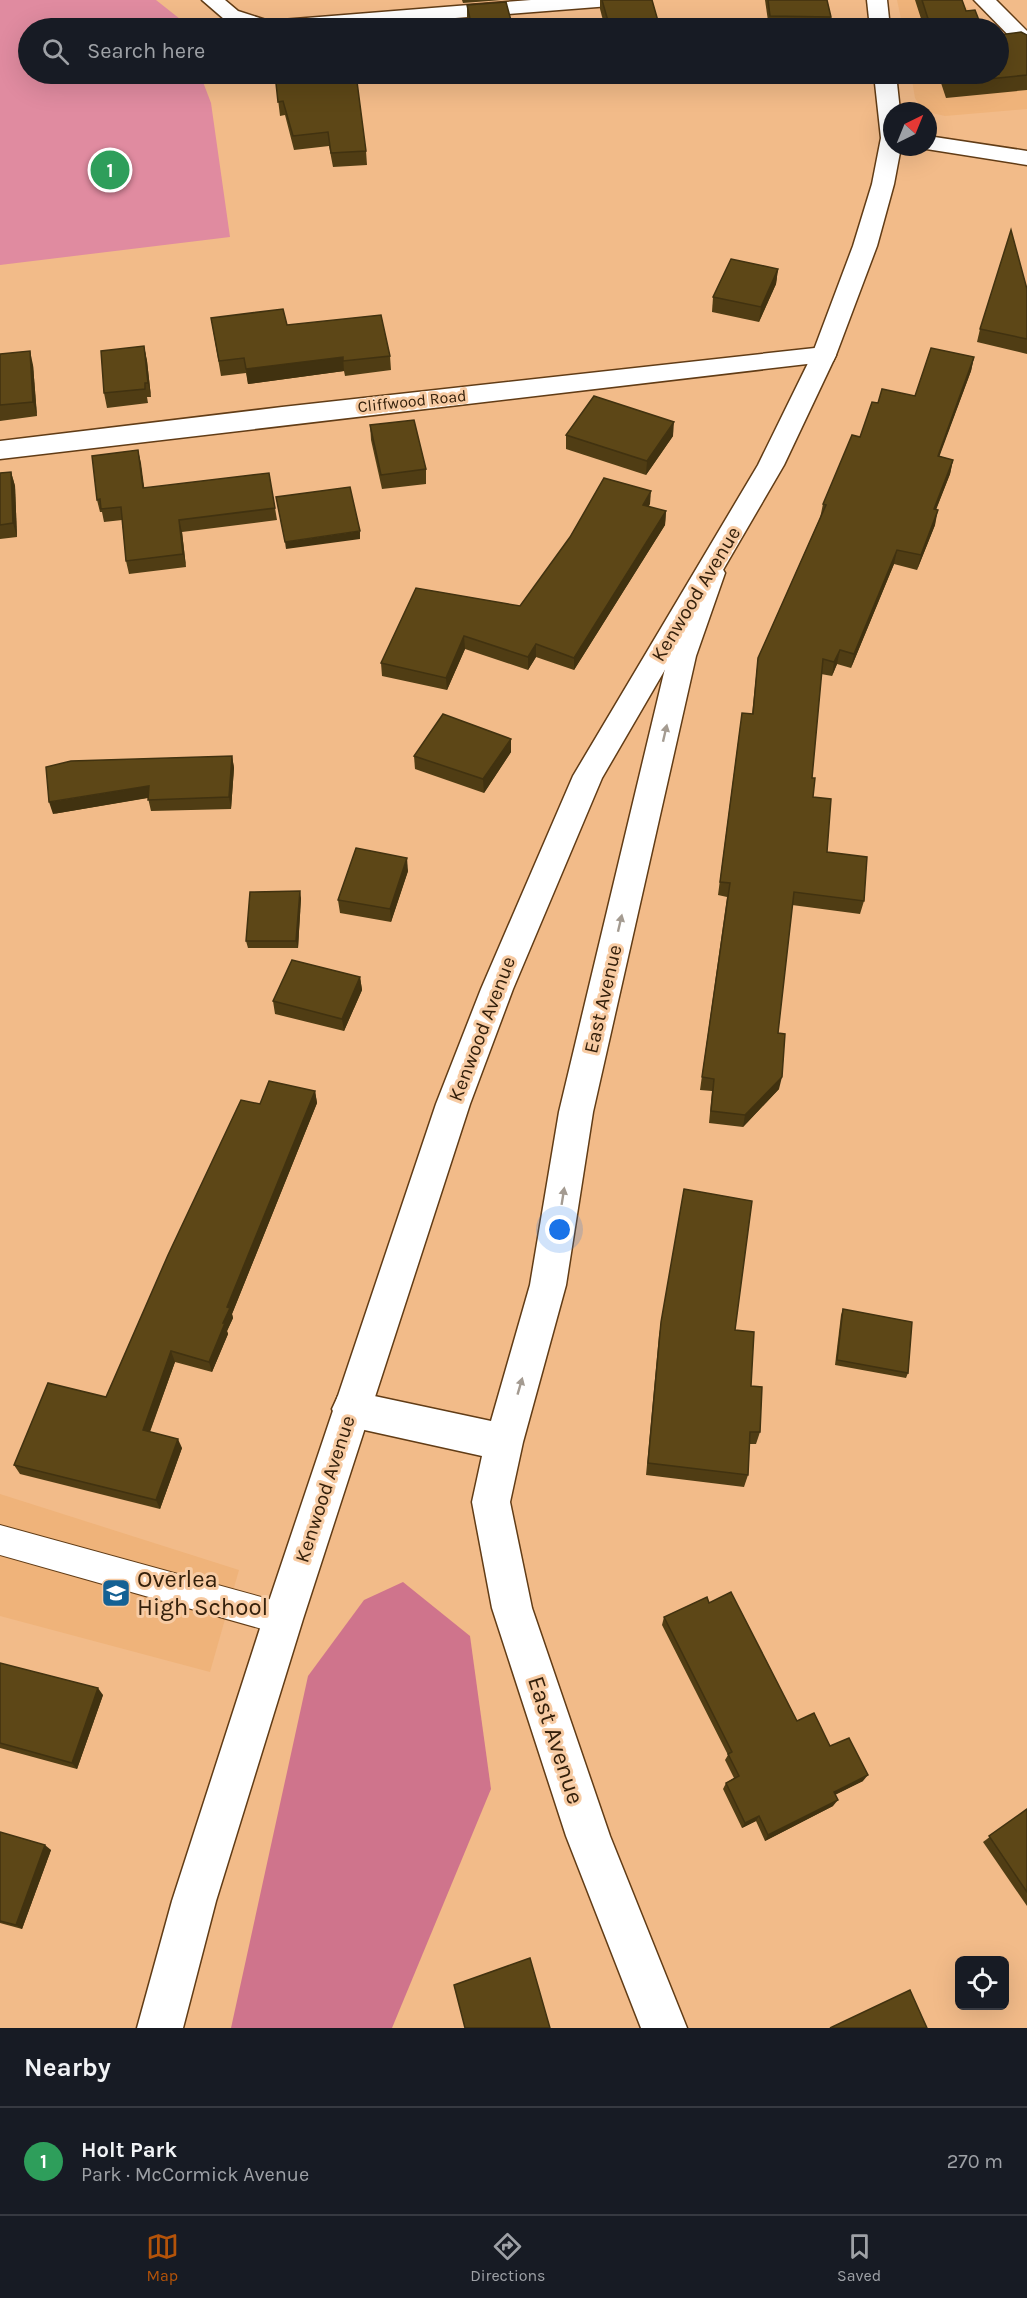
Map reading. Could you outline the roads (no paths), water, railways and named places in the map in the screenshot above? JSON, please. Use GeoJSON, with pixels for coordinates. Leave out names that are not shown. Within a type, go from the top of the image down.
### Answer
{"type":"FeatureCollection","features":[{"type":"Feature","properties":{"kind":"street"},"geometry":{"type":"LineString","coordinates":[[212,0],[231,15],[240,18]]}},
{"type":"Feature","properties":{"kind":"street"},"geometry":{"type":"LineString","coordinates":[[381,18],[610,0]]}},
{"type":"Feature","properties":{"kind":"street"},"geometry":{"type":"LineString","coordinates":[[877,0],[879,18]]}},
{"type":"Feature","properties":{"kind":"street"},"geometry":{"type":"LineString","coordinates":[[984,0],[1007,18]]}},
{"type":"Feature","properties":{"kind":"street"},"geometry":{"type":"LineString","coordinates":[[1019,27],[1027,43]]}},
{"type":"Feature","properties":{"kind":"street","name":"Kenwood Avenue"},"geometry":{"type":"LineString","coordinates":[[886,84],[888,102]]}},
{"type":"Feature","properties":{"kind":"street"},"geometry":{"type":"LineString","coordinates":[[937,144],[1027,158]]}},
{"type":"Feature","properties":{"kind":"street","name":"Kenwood Avenue"},"geometry":{"type":"LineString","coordinates":[[160,2028],[194,1901],[283,1619],[453,1104],[549,864],[588,776],[771,465],[824,355],[865,246],[888,156]]}},
{"type":"Feature","properties":{"kind":"street","name":"Cliffwood Road"},"geometry":{"type":"LineString","coordinates":[[0,450],[824,355]]}},
{"type":"Feature","properties":{"kind":"street","name":"East Avenue"},"geometry":{"type":"LineString","coordinates":[[664,2028],[588,1836],[512,1608],[491,1502],[504,1442],[548,1285],[576,1112],[682,656],[716,560]]}},
{"type":"Feature","properties":{"kind":"street"},"geometry":{"type":"LineString","coordinates":[[351,1409],[504,1442]]}},
{"type":"Feature","properties":{"kind":"lane"},"geometry":{"type":"LineString","coordinates":[[0,1540],[283,1619]]}},
{"type":"Feature","properties":{"kind":"place","name":"Holt Park"},"geometry":{"type":"Point","coordinates":[110,170]}},
{"type":"Feature","properties":{"kind":"place","name":"Overlea High School"},"geometry":{"type":"Point","coordinates":[116,1593]}}]}
